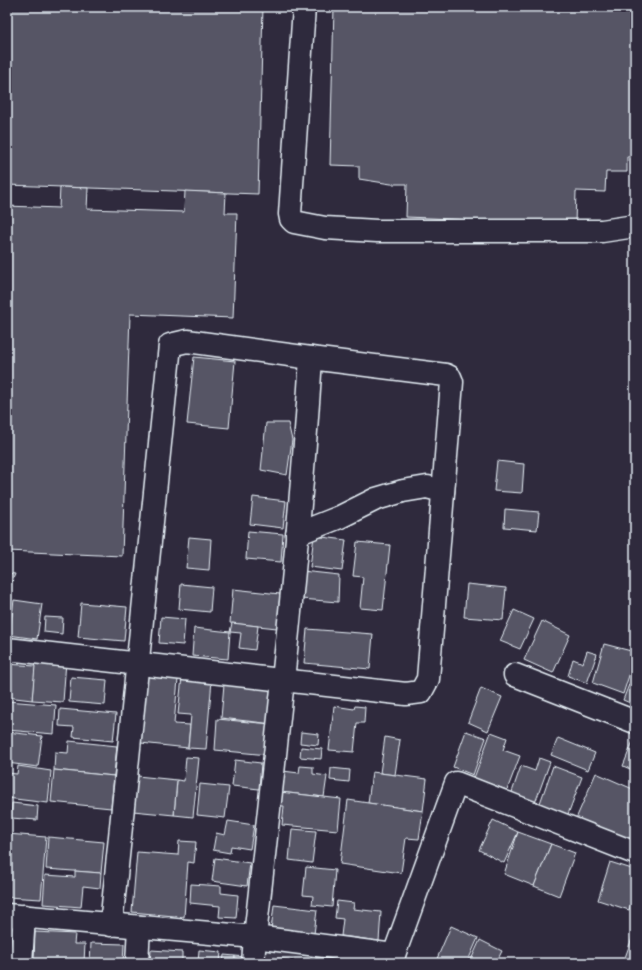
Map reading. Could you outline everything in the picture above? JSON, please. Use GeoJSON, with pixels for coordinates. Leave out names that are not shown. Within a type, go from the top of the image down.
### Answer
{"type":"FeatureCollection","features":[{"type":"Feature","properties":{"kind":"street"},"geometry":{"type":"LineString","coordinates":[[304,7],[290,214],[294,222],[325,228],[377,232],[602,231],[635,226]]}},
{"type":"Feature","properties":{"kind":"street"},"geometry":{"type":"LineString","coordinates":[[7,649],[138,662],[406,694],[421,692],[428,679],[452,382],[450,377],[446,375],[187,341],[170,345],[138,662],[111,925]]}},
{"type":"Feature","properties":{"kind":"street"},"geometry":{"type":"LineString","coordinates":[[253,963],[284,679],[311,358]]}},
{"type":"Feature","properties":{"kind":"street"},"geometry":{"type":"LineString","coordinates":[[297,534],[340,517],[376,499],[403,491],[427,487],[443,491]]}},
{"type":"Feature","properties":{"kind":"street"},"geometry":{"type":"LineString","coordinates":[[515,675],[635,722]]}},
{"type":"Feature","properties":{"kind":"street"},"geometry":{"type":"LineString","coordinates":[[21,963],[16,915],[111,925],[255,937],[392,959],[456,783],[635,853]]}},
{"type":"Feature","properties":{"kind":"street"},"geometry":{"type":"LineString","coordinates":[[137,963],[139,927]]}},
{"type":"Feature","properties":{"kind":"shaded area"},"geometry":{"type":"Polygon","coordinates":[[[259,946],[371,963],[258,963],[259,946]]]}},
{"type":"Feature","properties":{"kind":"building"},"geometry":{"type":"Polygon","coordinates":[[[7,7],[263,7],[258,194],[7,185],[7,7]]]}},
{"type":"Feature","properties":{"kind":"building"},"geometry":{"type":"Polygon","coordinates":[[[334,7],[635,7],[635,157],[627,157],[627,172],[606,172],[605,192],[576,191],[575,224],[406,217],[407,184],[391,184],[359,179],[359,166],[330,165],[334,7]]]}},
{"type":"Feature","properties":{"kind":"building"},"geometry":{"type":"Polygon","coordinates":[[[60,187],[88,188],[87,209],[184,212],[185,191],[226,193],[225,213],[237,213],[233,318],[130,314],[122,556],[7,551],[7,206],[59,208],[60,187]]]}},
{"type":"Feature","properties":{"kind":"building"},"geometry":{"type":"Polygon","coordinates":[[[194,357],[235,361],[229,428],[187,424],[194,357]]]}},
{"type":"Feature","properties":{"kind":"building"},"geometry":{"type":"Polygon","coordinates":[[[266,423],[288,423],[292,440],[287,475],[261,470],[266,423]]]}},
{"type":"Feature","properties":{"kind":"building"},"geometry":{"type":"Polygon","coordinates":[[[497,461],[524,464],[522,493],[494,491],[497,461]]]}},
{"type":"Feature","properties":{"kind":"building"},"geometry":{"type":"Polygon","coordinates":[[[253,497],[286,501],[283,528],[250,524],[253,497]]]}},
{"type":"Feature","properties":{"kind":"building"},"geometry":{"type":"Polygon","coordinates":[[[505,509],[539,512],[537,530],[504,527],[505,509]]]}},
{"type":"Feature","properties":{"kind":"building"},"geometry":{"type":"Polygon","coordinates":[[[248,531],[283,534],[281,562],[246,559],[248,531]]]}},
{"type":"Feature","properties":{"kind":"building"},"geometry":{"type":"Polygon","coordinates":[[[314,536],[346,540],[342,571],[310,567],[314,536]]]}},
{"type":"Feature","properties":{"kind":"building"},"geometry":{"type":"Polygon","coordinates":[[[189,537],[211,539],[209,570],[186,568],[189,537]]]}},
{"type":"Feature","properties":{"kind":"building"},"geometry":{"type":"Polygon","coordinates":[[[357,542],[390,545],[383,610],[360,608],[363,577],[353,576],[357,542]]]}},
{"type":"Feature","properties":{"kind":"building"},"geometry":{"type":"Polygon","coordinates":[[[302,571],[339,575],[338,602],[301,599],[302,571]]]}},
{"type":"Feature","properties":{"kind":"building"},"geometry":{"type":"Polygon","coordinates":[[[7,573],[15,574],[8,591],[7,590],[7,573]]]}},
{"type":"Feature","properties":{"kind":"building"},"geometry":{"type":"Polygon","coordinates":[[[181,584],[212,587],[210,612],[179,609],[181,584]]]}},
{"type":"Feature","properties":{"kind":"building"},"geometry":{"type":"Polygon","coordinates":[[[467,584],[506,588],[503,620],[464,617],[467,584]]]}},
{"type":"Feature","properties":{"kind":"building"},"geometry":{"type":"Polygon","coordinates":[[[233,589],[280,594],[277,628],[230,623],[233,589]]]}},
{"type":"Feature","properties":{"kind":"building"},"geometry":{"type":"Polygon","coordinates":[[[14,600],[42,604],[37,639],[9,635],[14,600]]]}},
{"type":"Feature","properties":{"kind":"building"},"geometry":{"type":"Polygon","coordinates":[[[81,603],[127,607],[124,641],[78,637],[81,603]]]}},
{"type":"Feature","properties":{"kind":"building"},"geometry":{"type":"Polygon","coordinates":[[[514,610],[534,619],[520,649],[500,641],[514,610]]]}},
{"type":"Feature","properties":{"kind":"building"},"geometry":{"type":"Polygon","coordinates":[[[45,617],[63,618],[62,634],[44,632],[45,617]]]}},
{"type":"Feature","properties":{"kind":"building"},"geometry":{"type":"Polygon","coordinates":[[[161,617],[185,619],[183,645],[159,643],[161,617]]]}},
{"type":"Feature","properties":{"kind":"building"},"geometry":{"type":"Polygon","coordinates":[[[542,621],[570,635],[553,673],[524,660],[542,621]]]}},
{"type":"Feature","properties":{"kind":"building"},"geometry":{"type":"Polygon","coordinates":[[[232,623],[258,626],[255,650],[239,648],[241,633],[230,632],[232,623]]]}},
{"type":"Feature","properties":{"kind":"building"},"geometry":{"type":"Polygon","coordinates":[[[194,628],[230,632],[228,659],[192,656],[194,628]]]}},
{"type":"Feature","properties":{"kind":"building"},"geometry":{"type":"Polygon","coordinates":[[[307,629],[373,634],[370,669],[304,663],[307,629]]]}},
{"type":"Feature","properties":{"kind":"building"},"geometry":{"type":"Polygon","coordinates":[[[604,644],[635,652],[635,657],[623,694],[593,683],[604,644]]]}},
{"type":"Feature","properties":{"kind":"building"},"geometry":{"type":"Polygon","coordinates":[[[587,651],[597,654],[587,683],[568,676],[573,659],[583,663],[587,651]]]}},
{"type":"Feature","properties":{"kind":"building"},"geometry":{"type":"Polygon","coordinates":[[[35,658],[66,661],[63,702],[32,700],[35,658]]]}},
{"type":"Feature","properties":{"kind":"building"},"geometry":{"type":"Polygon","coordinates":[[[7,664],[35,666],[32,700],[7,697],[7,664]]]}},
{"type":"Feature","properties":{"kind":"building"},"geometry":{"type":"Polygon","coordinates":[[[635,669],[635,705],[623,700],[635,669]]]}},
{"type":"Feature","properties":{"kind":"building"},"geometry":{"type":"Polygon","coordinates":[[[146,676],[178,679],[174,724],[190,725],[188,748],[141,743],[146,676]]]}},
{"type":"Feature","properties":{"kind":"building"},"geometry":{"type":"Polygon","coordinates":[[[71,677],[107,680],[105,705],[69,702],[71,677]]]}},
{"type":"Feature","properties":{"kind":"building"},"geometry":{"type":"Polygon","coordinates":[[[182,677],[212,680],[206,749],[188,748],[191,715],[178,714],[182,677]]]}},
{"type":"Feature","properties":{"kind":"building"},"geometry":{"type":"Polygon","coordinates":[[[224,684],[276,689],[273,724],[221,718],[224,684]]]}},
{"type":"Feature","properties":{"kind":"building"},"geometry":{"type":"Polygon","coordinates":[[[481,688],[502,697],[488,731],[468,722],[481,688]]]}},
{"type":"Feature","properties":{"kind":"building"},"geometry":{"type":"Polygon","coordinates":[[[7,701],[56,705],[54,734],[7,730],[7,701]]]}},
{"type":"Feature","properties":{"kind":"building"},"geometry":{"type":"Polygon","coordinates":[[[334,706],[354,709],[355,706],[365,707],[364,723],[357,723],[354,752],[329,750],[334,706]]]}},
{"type":"Feature","properties":{"kind":"building"},"geometry":{"type":"Polygon","coordinates":[[[60,709],[116,714],[113,741],[73,737],[74,727],[59,726],[60,709]]]}},
{"type":"Feature","properties":{"kind":"building"},"geometry":{"type":"Polygon","coordinates":[[[217,719],[271,724],[268,755],[215,750],[217,719]]]}},
{"type":"Feature","properties":{"kind":"building"},"geometry":{"type":"Polygon","coordinates":[[[466,731],[486,738],[473,775],[453,767],[466,731]]]}},
{"type":"Feature","properties":{"kind":"building"},"geometry":{"type":"Polygon","coordinates":[[[7,732],[42,736],[38,767],[7,763],[7,732]]]}},
{"type":"Feature","properties":{"kind":"building"},"geometry":{"type":"Polygon","coordinates":[[[301,732],[319,734],[318,745],[300,743],[301,732]]]}},
{"type":"Feature","properties":{"kind":"building"},"geometry":{"type":"Polygon","coordinates":[[[491,732],[507,738],[503,750],[520,756],[507,790],[474,778],[491,732]]]}},
{"type":"Feature","properties":{"kind":"building"},"geometry":{"type":"Polygon","coordinates":[[[385,737],[400,740],[395,775],[380,773],[385,737]]]}},
{"type":"Feature","properties":{"kind":"building"},"geometry":{"type":"Polygon","coordinates":[[[558,738],[595,753],[588,770],[551,755],[558,738]]]}},
{"type":"Feature","properties":{"kind":"building"},"geometry":{"type":"Polygon","coordinates":[[[69,741],[117,746],[114,776],[54,770],[55,752],[68,753],[69,741]]]}},
{"type":"Feature","properties":{"kind":"building"},"geometry":{"type":"Polygon","coordinates":[[[633,741],[635,742],[635,771],[623,766],[633,741]]]}},
{"type":"Feature","properties":{"kind":"building"},"geometry":{"type":"Polygon","coordinates":[[[301,747],[322,749],[321,759],[300,757],[301,747]]]}},
{"type":"Feature","properties":{"kind":"building"},"geometry":{"type":"Polygon","coordinates":[[[186,757],[199,758],[193,817],[174,815],[177,780],[184,781],[186,757]]]}},
{"type":"Feature","properties":{"kind":"building"},"geometry":{"type":"Polygon","coordinates":[[[539,758],[550,762],[535,803],[511,795],[521,766],[535,771],[539,758]]]}},
{"type":"Feature","properties":{"kind":"building"},"geometry":{"type":"Polygon","coordinates":[[[235,760],[261,763],[259,789],[232,786],[235,760]]]}},
{"type":"Feature","properties":{"kind":"building"},"geometry":{"type":"Polygon","coordinates":[[[18,766],[51,771],[48,803],[7,798],[7,773],[17,774],[18,766]]]}},
{"type":"Feature","properties":{"kind":"building"},"geometry":{"type":"Polygon","coordinates":[[[300,766],[313,767],[313,774],[327,776],[324,797],[280,792],[283,771],[299,773],[300,766]]]}},
{"type":"Feature","properties":{"kind":"building"},"geometry":{"type":"Polygon","coordinates":[[[553,766],[582,777],[567,817],[539,806],[553,766]]]}},
{"type":"Feature","properties":{"kind":"building"},"geometry":{"type":"Polygon","coordinates":[[[331,768],[350,770],[349,782],[330,780],[331,768]]]}},
{"type":"Feature","properties":{"kind":"building"},"geometry":{"type":"Polygon","coordinates":[[[54,770],[114,776],[111,808],[51,802],[54,770]]]}},
{"type":"Feature","properties":{"kind":"building"},"geometry":{"type":"Polygon","coordinates":[[[372,772],[427,779],[423,811],[368,803],[372,772]]]}},
{"type":"Feature","properties":{"kind":"building"},"geometry":{"type":"Polygon","coordinates":[[[596,773],[635,790],[635,849],[575,821],[596,773]]]}},
{"type":"Feature","properties":{"kind":"building"},"geometry":{"type":"Polygon","coordinates":[[[137,776],[177,780],[174,815],[133,811],[137,776]]]}},
{"type":"Feature","properties":{"kind":"building"},"geometry":{"type":"Polygon","coordinates":[[[200,784],[229,787],[225,818],[197,815],[200,784]]]}},
{"type":"Feature","properties":{"kind":"building"},"geometry":{"type":"Polygon","coordinates":[[[280,792],[341,799],[338,830],[282,825],[284,806],[279,806],[280,792]]]}},
{"type":"Feature","properties":{"kind":"building"},"geometry":{"type":"Polygon","coordinates":[[[348,800],[423,811],[419,839],[406,838],[401,873],[340,864],[348,800]]]}},
{"type":"Feature","properties":{"kind":"building"},"geometry":{"type":"Polygon","coordinates":[[[12,803],[38,806],[37,820],[11,818],[12,803]]]}},
{"type":"Feature","properties":{"kind":"building"},"geometry":{"type":"Polygon","coordinates":[[[493,820],[518,832],[504,863],[479,850],[493,820]]]}},
{"type":"Feature","properties":{"kind":"building"},"geometry":{"type":"Polygon","coordinates":[[[228,821],[254,825],[250,849],[231,846],[230,853],[213,850],[216,833],[225,835],[228,821]]]}},
{"type":"Feature","properties":{"kind":"building"},"geometry":{"type":"Polygon","coordinates":[[[292,829],[316,831],[312,863],[289,860],[292,829]]]}},
{"type":"Feature","properties":{"kind":"building"},"geometry":{"type":"Polygon","coordinates":[[[518,832],[551,844],[534,886],[504,874],[518,832]]]}},
{"type":"Feature","properties":{"kind":"building"},"geometry":{"type":"Polygon","coordinates":[[[7,834],[46,837],[41,899],[7,897],[7,834]]]}},
{"type":"Feature","properties":{"kind":"building"},"geometry":{"type":"Polygon","coordinates":[[[48,837],[104,842],[101,873],[46,869],[48,837]]]}},
{"type":"Feature","properties":{"kind":"building"},"geometry":{"type":"Polygon","coordinates":[[[179,841],[196,842],[194,863],[188,862],[184,917],[132,912],[137,852],[178,855],[179,841]]]}},
{"type":"Feature","properties":{"kind":"building"},"geometry":{"type":"Polygon","coordinates":[[[551,844],[575,853],[559,896],[534,886],[551,844]]]}},
{"type":"Feature","properties":{"kind":"building"},"geometry":{"type":"Polygon","coordinates":[[[215,858],[250,863],[247,886],[212,881],[215,858]]]}},
{"type":"Feature","properties":{"kind":"building"},"geometry":{"type":"Polygon","coordinates":[[[610,862],[635,870],[635,892],[629,910],[598,900],[610,862]]]}},
{"type":"Feature","properties":{"kind":"building"},"geometry":{"type":"Polygon","coordinates":[[[306,867],[335,870],[332,907],[312,905],[313,896],[303,895],[306,867]]]}},
{"type":"Feature","properties":{"kind":"building"},"geometry":{"type":"Polygon","coordinates":[[[75,871],[101,873],[100,888],[83,886],[81,907],[43,904],[45,875],[75,877],[75,871]]]}},
{"type":"Feature","properties":{"kind":"building"},"geometry":{"type":"Polygon","coordinates":[[[191,884],[221,886],[221,893],[238,895],[236,918],[219,917],[220,906],[190,903],[191,884]]]}},
{"type":"Feature","properties":{"kind":"building"},"geometry":{"type":"Polygon","coordinates":[[[337,901],[354,903],[353,909],[381,912],[379,941],[341,936],[343,919],[335,918],[337,901]]]}},
{"type":"Feature","properties":{"kind":"building"},"geometry":{"type":"Polygon","coordinates":[[[274,905],[317,910],[314,934],[271,930],[274,905]]]}},
{"type":"Feature","properties":{"kind":"building"},"geometry":{"type":"Polygon","coordinates":[[[7,924],[14,925],[12,957],[7,956],[7,924]]]}},
{"type":"Feature","properties":{"kind":"building"},"geometry":{"type":"Polygon","coordinates":[[[451,926],[478,938],[467,963],[442,963],[436,961],[451,926]]]}},
{"type":"Feature","properties":{"kind":"building"},"geometry":{"type":"Polygon","coordinates":[[[635,930],[635,963],[623,963],[635,930]]]}},
{"type":"Feature","properties":{"kind":"building"},"geometry":{"type":"Polygon","coordinates":[[[35,932],[75,934],[74,944],[85,944],[84,962],[34,960],[35,932]]]}},
{"type":"Feature","properties":{"kind":"building"},"geometry":{"type":"Polygon","coordinates":[[[480,940],[502,951],[496,963],[470,962],[480,940]]]}},
{"type":"Feature","properties":{"kind":"building"},"geometry":{"type":"Polygon","coordinates":[[[91,943],[124,944],[123,963],[90,963],[91,943]]]}},
{"type":"Feature","properties":{"kind":"building"},"geometry":{"type":"Polygon","coordinates":[[[151,950],[182,952],[182,963],[150,963],[151,950]]]}},
{"type":"Feature","properties":{"kind":"building"},"geometry":{"type":"Polygon","coordinates":[[[199,950],[221,952],[220,963],[198,963],[199,950]]]}},
{"type":"Feature","properties":{"kind":"building"},"geometry":{"type":"Polygon","coordinates":[[[224,955],[235,956],[235,963],[223,963],[224,955]]]}},
{"type":"Feature","properties":{"kind":"building"},"geometry":{"type":"Polygon","coordinates":[[[235,956],[246,957],[246,963],[235,963],[235,956]]]}},
{"type":"Feature","properties":{"kind":"building"},"geometry":{"type":"Polygon","coordinates":[[[311,956],[351,963],[310,963],[311,956]]]}},
{"type":"Feature","properties":{"kind":"building"},"geometry":{"type":"Polygon","coordinates":[[[262,957],[294,960],[293,963],[262,963],[262,957]]]}}]}
